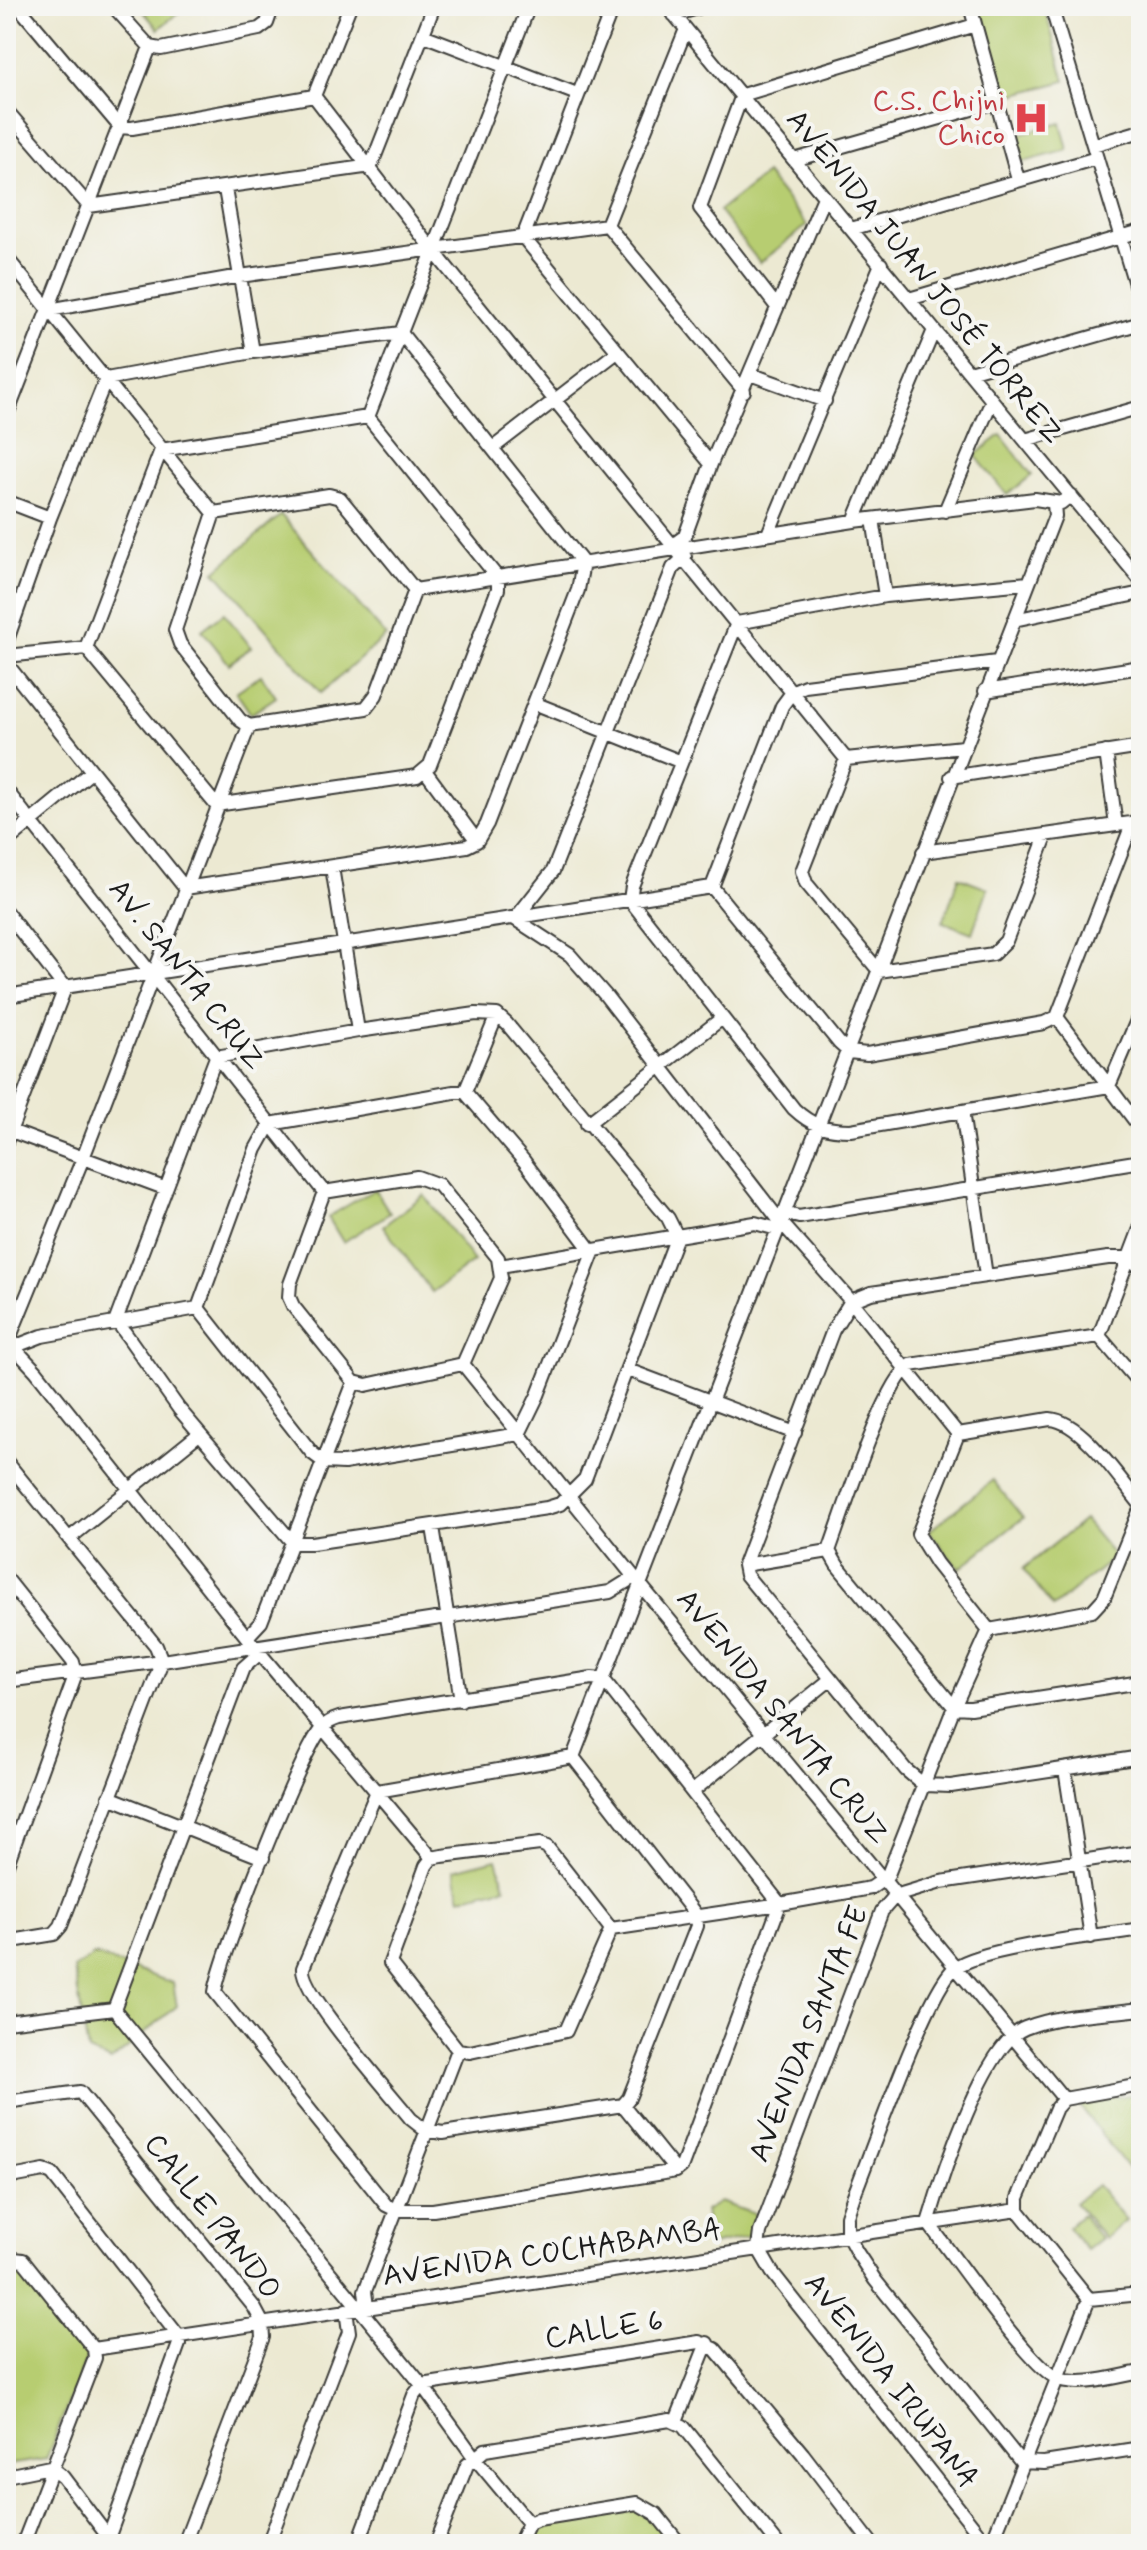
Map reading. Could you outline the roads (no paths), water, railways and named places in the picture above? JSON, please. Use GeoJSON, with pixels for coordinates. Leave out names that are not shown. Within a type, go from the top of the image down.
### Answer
{"type":"FeatureCollection","features":[{"type":"Feature","properties":{"kind":"street"},"geometry":{"type":"LineString","coordinates":[[18,6],[120,127]]}},
{"type":"Feature","properties":{"kind":"street"},"geometry":{"type":"LineString","coordinates":[[113,6],[150,47],[161,49],[259,29],[267,23],[273,6]]}},
{"type":"Feature","properties":{"kind":"street"},"geometry":{"type":"LineString","coordinates":[[314,96],[350,6]]}},
{"type":"Feature","properties":{"kind":"street"},"geometry":{"type":"LineString","coordinates":[[371,166],[434,6]]}},
{"type":"Feature","properties":{"kind":"street"},"geometry":{"type":"LineString","coordinates":[[368,417],[529,6]]}},
{"type":"Feature","properties":{"kind":"street"},"geometry":{"type":"LineString","coordinates":[[523,237],[613,6]]}},
{"type":"Feature","properties":{"kind":"street"},"geometry":{"type":"LineString","coordinates":[[671,10],[704,6]]}},
{"type":"Feature","properties":{"kind":"street"},"geometry":{"type":"LineString","coordinates":[[970,6],[1018,179]]}},
{"type":"Feature","properties":{"kind":"street"},"geometry":{"type":"LineString","coordinates":[[1051,6],[1141,304]]}},
{"type":"Feature","properties":{"kind":"street","name":"AVENIDA JUAN JOSÉ TORREZ"},"geometry":{"type":"LineString","coordinates":[[671,10],[1139,576]]}},
{"type":"Feature","properties":{"kind":"street"},"geometry":{"type":"LineString","coordinates":[[777,307],[700,208],[742,95],[975,25]]}},
{"type":"Feature","properties":{"kind":"street"},"geometry":{"type":"LineString","coordinates":[[607,225],[686,29]]}},
{"type":"Feature","properties":{"kind":"street"},"geometry":{"type":"LineString","coordinates":[[423,35],[577,94]]}},
{"type":"Feature","properties":{"kind":"street"},"geometry":{"type":"LineString","coordinates":[[6,417],[150,47]]}},
{"type":"Feature","properties":{"kind":"street"},"geometry":{"type":"LineString","coordinates":[[120,127],[314,96]]}},
{"type":"Feature","properties":{"kind":"street"},"geometry":{"type":"LineString","coordinates":[[314,96],[432,249],[846,759]]}},
{"type":"Feature","properties":{"kind":"street"},"geometry":{"type":"LineString","coordinates":[[794,160],[996,102]]}},
{"type":"Feature","properties":{"kind":"street"},"geometry":{"type":"LineString","coordinates":[[6,110],[89,206]]}},
{"type":"Feature","properties":{"kind":"street"},"geometry":{"type":"LineString","coordinates":[[851,229],[1018,179],[1141,131]]}},
{"type":"Feature","properties":{"kind":"street"},"geometry":{"type":"LineString","coordinates":[[89,206],[371,166]]}},
{"type":"Feature","properties":{"kind":"street"},"geometry":{"type":"LineString","coordinates":[[225,189],[253,352]]}},
{"type":"Feature","properties":{"kind":"street"},"geometry":{"type":"LineString","coordinates":[[515,919],[553,871],[711,464],[824,197]]}},
{"type":"Feature","properties":{"kind":"street"},"geometry":{"type":"LineString","coordinates":[[49,310],[240,276],[607,225]]}},
{"type":"Feature","properties":{"kind":"street"},"geometry":{"type":"LineString","coordinates":[[607,225],[744,391]]}},
{"type":"Feature","properties":{"kind":"street"},"geometry":{"type":"LineString","coordinates":[[909,299],[1141,231]]}},
{"type":"Feature","properties":{"kind":"street"},"geometry":{"type":"LineString","coordinates":[[523,237],[711,464]]}},
{"type":"Feature","properties":{"kind":"street"},"geometry":{"type":"LineString","coordinates":[[6,257],[214,513]]}},
{"type":"Feature","properties":{"kind":"street"},"geometry":{"type":"LineString","coordinates":[[768,534],[881,264]]}},
{"type":"Feature","properties":{"kind":"street"},"geometry":{"type":"LineString","coordinates":[[969,372],[1141,323]]}},
{"type":"Feature","properties":{"kind":"street"},"geometry":{"type":"LineString","coordinates":[[854,521],[934,330]]}},
{"type":"Feature","properties":{"kind":"street"},"geometry":{"type":"LineString","coordinates":[[106,379],[253,352],[401,333]]}},
{"type":"Feature","properties":{"kind":"street"},"geometry":{"type":"LineString","coordinates":[[401,333],[583,563],[578,590],[477,841]]}},
{"type":"Feature","properties":{"kind":"street"},"geometry":{"type":"LineString","coordinates":[[494,447],[616,353]]}},
{"type":"Feature","properties":{"kind":"street"},"geometry":{"type":"LineString","coordinates":[[750,374],[825,401]]}},
{"type":"Feature","properties":{"kind":"street"},"geometry":{"type":"LineString","coordinates":[[6,643],[50,518],[106,379]]}},
{"type":"Feature","properties":{"kind":"street"},"geometry":{"type":"LineString","coordinates":[[945,511],[992,400]]}},
{"type":"Feature","properties":{"kind":"street"},"geometry":{"type":"LineString","coordinates":[[1025,440],[1141,407]]}},
{"type":"Feature","properties":{"kind":"street"},"geometry":{"type":"LineString","coordinates":[[161,450],[368,417]]}},
{"type":"Feature","properties":{"kind":"street"},"geometry":{"type":"LineString","coordinates":[[216,805],[417,776],[426,772],[498,589],[498,578],[368,417]]}},
{"type":"Feature","properties":{"kind":"street"},"geometry":{"type":"LineString","coordinates":[[86,648],[161,450]]}},
{"type":"Feature","properties":{"kind":"street"},"geometry":{"type":"LineString","coordinates":[[214,513],[329,495],[340,498],[415,590]]}},
{"type":"Feature","properties":{"kind":"street"},"geometry":{"type":"LineString","coordinates":[[415,590],[679,551],[854,521],[1035,499],[1054,504],[1071,495]]}},
{"type":"Feature","properties":{"kind":"street"},"geometry":{"type":"LineString","coordinates":[[6,501],[50,518]]}},
{"type":"Feature","properties":{"kind":"street"},"geometry":{"type":"LineString","coordinates":[[573,1757],[637,1581],[849,1052],[951,777],[1055,516],[1054,504]]}},
{"type":"Feature","properties":{"kind":"street"},"geometry":{"type":"LineString","coordinates":[[214,513],[175,630],[180,644],[240,720],[249,726],[366,708],[376,695],[415,590]]}},
{"type":"Feature","properties":{"kind":"street"},"geometry":{"type":"LineString","coordinates":[[873,519],[885,596]]}},
{"type":"Feature","properties":{"kind":"street"},"geometry":{"type":"LineString","coordinates":[[737,623],[885,596],[1028,583]]}},
{"type":"Feature","properties":{"kind":"street"},"geometry":{"type":"LineString","coordinates":[[1014,620],[1139,597]]}},
{"type":"Feature","properties":{"kind":"street"},"geometry":{"type":"LineString","coordinates":[[737,623],[679,761],[632,886],[630,900],[721,1019],[794,1109],[819,1127],[851,1130],[1109,1086]]}},
{"type":"Feature","properties":{"kind":"street"},"geometry":{"type":"LineString","coordinates":[[6,656],[86,648]]}},
{"type":"Feature","properties":{"kind":"street"},"geometry":{"type":"LineString","coordinates":[[86,648],[216,805]]}},
{"type":"Feature","properties":{"kind":"street"},"geometry":{"type":"LineString","coordinates":[[712,887],[782,706],[793,691],[805,686],[997,662]]}},
{"type":"Feature","properties":{"kind":"street"},"geometry":{"type":"LineString","coordinates":[[6,663],[185,888]]}},
{"type":"Feature","properties":{"kind":"street"},"geometry":{"type":"LineString","coordinates":[[985,691],[1141,667]]}},
{"type":"Feature","properties":{"kind":"street"},"geometry":{"type":"LineString","coordinates":[[534,703],[679,761]]}},
{"type":"Feature","properties":{"kind":"street"},"geometry":{"type":"LineString","coordinates":[[9,1336],[83,1158],[216,805],[249,726]]}},
{"type":"Feature","properties":{"kind":"street"},"geometry":{"type":"LineString","coordinates":[[846,759],[963,747]]}},
{"type":"Feature","properties":{"kind":"street"},"geometry":{"type":"LineString","coordinates":[[951,777],[1141,747]]}},
{"type":"Feature","properties":{"kind":"street"},"geometry":{"type":"LineString","coordinates":[[1106,752],[1116,825]]}},
{"type":"Feature","properties":{"kind":"street"},"geometry":{"type":"LineString","coordinates":[[846,759],[802,871],[806,883],[879,971]]}},
{"type":"Feature","properties":{"kind":"street"},"geometry":{"type":"LineString","coordinates":[[6,842],[91,772]]}},
{"type":"Feature","properties":{"kind":"street"},"geometry":{"type":"LineString","coordinates":[[426,772],[477,841]]}},
{"type":"Feature","properties":{"kind":"street","name":"AV. SANTA CRUZ"},"geometry":{"type":"LineString","coordinates":[[6,790],[324,1192]]}},
{"type":"Feature","properties":{"kind":"street"},"geometry":{"type":"LineString","coordinates":[[712,887],[849,1052],[867,1054],[1044,1023],[1057,1017],[1137,822]]}},
{"type":"Feature","properties":{"kind":"street"},"geometry":{"type":"LineString","coordinates":[[923,852],[1137,822]]}},
{"type":"Feature","properties":{"kind":"street"},"geometry":{"type":"LineString","coordinates":[[879,971],[993,954],[999,950],[1006,941],[1046,836]]}},
{"type":"Feature","properties":{"kind":"street"},"geometry":{"type":"LineString","coordinates":[[185,888],[332,867],[477,841]]}},
{"type":"Feature","properties":{"kind":"street"},"geometry":{"type":"LineString","coordinates":[[332,867],[358,1031]]}},
{"type":"Feature","properties":{"kind":"street"},"geometry":{"type":"LineString","coordinates":[[6,996],[712,887]]}},
{"type":"Feature","properties":{"kind":"street"},"geometry":{"type":"LineString","coordinates":[[6,912],[65,988]]}},
{"type":"Feature","properties":{"kind":"street"},"geometry":{"type":"LineString","coordinates":[[515,919],[570,955],[780,1221],[851,1301],[958,1434]]}},
{"type":"Feature","properties":{"kind":"street"},"geometry":{"type":"LineString","coordinates":[[65,988],[8,1136],[83,1158],[164,1188]]}},
{"type":"Feature","properties":{"kind":"street"},"geometry":{"type":"LineString","coordinates":[[1109,1086],[1141,1011]]}},
{"type":"Feature","properties":{"kind":"street"},"geometry":{"type":"LineString","coordinates":[[476,1014],[497,1015],[668,1218],[677,1236],[585,1479],[569,1497],[547,1508],[433,1527],[293,1543],[199,1434],[116,1320],[216,1057],[358,1031],[476,1014]]}},
{"type":"Feature","properties":{"kind":"street"},"geometry":{"type":"LineString","coordinates":[[465,1092],[497,1015]]}},
{"type":"Feature","properties":{"kind":"street"},"geometry":{"type":"LineString","coordinates":[[1057,1017],[1141,1129]]}},
{"type":"Feature","properties":{"kind":"street"},"geometry":{"type":"LineString","coordinates":[[587,1124],[721,1019]]}},
{"type":"Feature","properties":{"kind":"street"},"geometry":{"type":"LineString","coordinates":[[198,1308],[256,1149],[270,1124],[465,1092]]}},
{"type":"Feature","properties":{"kind":"street"},"geometry":{"type":"LineString","coordinates":[[465,1092],[524,1161],[593,1253]]}},
{"type":"Feature","properties":{"kind":"street"},"geometry":{"type":"LineString","coordinates":[[962,1111],[986,1276]]}},
{"type":"Feature","properties":{"kind":"street"},"geometry":{"type":"LineString","coordinates":[[500,1266],[1141,1161]]}},
{"type":"Feature","properties":{"kind":"street"},"geometry":{"type":"LineString","coordinates":[[427,1178],[439,1185],[498,1258],[500,1266],[501,1278],[463,1364],[366,1385],[354,1382],[289,1297],[290,1284],[324,1192],[427,1178]]}},
{"type":"Feature","properties":{"kind":"street"},"geometry":{"type":"LineString","coordinates":[[1099,1336],[1141,1226]]}},
{"type":"Feature","properties":{"kind":"street"},"geometry":{"type":"LineString","coordinates":[[198,1308],[312,1453],[324,1462],[344,1463],[519,1434],[538,1395],[593,1253]]}},
{"type":"Feature","properties":{"kind":"street"},"geometry":{"type":"LineString","coordinates":[[1141,1269],[1130,1258],[1108,1258],[871,1293],[851,1301],[833,1330],[744,1565],[746,1575],[831,1679],[906,1770],[924,1785],[951,1786],[1141,1757]]}},
{"type":"Feature","properties":{"kind":"street"},"geometry":{"type":"LineString","coordinates":[[9,1336],[42,1336],[116,1320],[198,1308]]}},
{"type":"Feature","properties":{"kind":"street"},"geometry":{"type":"LineString","coordinates":[[9,1336],[253,1645],[432,1858]]}},
{"type":"Feature","properties":{"kind":"street"},"geometry":{"type":"LineString","coordinates":[[829,1551],[887,1396],[903,1369],[911,1365],[1099,1336]]}},
{"type":"Feature","properties":{"kind":"street"},"geometry":{"type":"LineString","coordinates":[[1099,1336],[1141,1385]]}},
{"type":"Feature","properties":{"kind":"street","name":"AVENIDA SANTA CRUZ"},"geometry":{"type":"LineString","coordinates":[[463,1364],[953,1968],[1064,2099]]}},
{"type":"Feature","properties":{"kind":"street"},"geometry":{"type":"LineString","coordinates":[[628,1370],[795,1433]]}},
{"type":"Feature","properties":{"kind":"street"},"geometry":{"type":"LineString","coordinates":[[114,2009],[354,1382]]}},
{"type":"Feature","properties":{"kind":"street"},"geometry":{"type":"LineString","coordinates":[[958,1434],[1065,1420],[1141,1506],[1104,1598],[1092,1611],[989,1630]]}},
{"type":"Feature","properties":{"kind":"street"},"geometry":{"type":"LineString","coordinates":[[71,1537],[199,1434]]}},
{"type":"Feature","properties":{"kind":"street"},"geometry":{"type":"LineString","coordinates":[[958,1434],[918,1534],[936,1563],[989,1630]]}},
{"type":"Feature","properties":{"kind":"street"},"geometry":{"type":"LineString","coordinates":[[6,1461],[71,1537],[156,1646],[162,1661],[61,1926],[54,1934],[6,1942]]}},
{"type":"Feature","properties":{"kind":"street"},"geometry":{"type":"LineString","coordinates":[[433,1527],[445,1617],[461,1700]]}},
{"type":"Feature","properties":{"kind":"street"},"geometry":{"type":"LineString","coordinates":[[744,1565],[829,1551]]}},
{"type":"Feature","properties":{"kind":"street"},"geometry":{"type":"LineString","coordinates":[[829,1551],[837,1565],[954,1707],[971,1708],[1141,1682]]}},
{"type":"Feature","properties":{"kind":"street"},"geometry":{"type":"LineString","coordinates":[[6,1578],[73,1662],[76,1673],[6,1867]]}},
{"type":"Feature","properties":{"kind":"street"},"geometry":{"type":"LineString","coordinates":[[6,1681],[162,1661],[610,1592],[637,1581]]}},
{"type":"Feature","properties":{"kind":"street"},"geometry":{"type":"LineString","coordinates":[[611,1929],[780,1904],[871,1888],[883,1882],[954,1707],[989,1630]]}},
{"type":"Feature","properties":{"kind":"street"},"geometry":{"type":"LineString","coordinates":[[603,1679],[339,1718],[323,1726],[308,1751],[263,1858],[215,1992],[386,2205],[396,2210],[433,2210],[676,2171],[682,2166],[780,1904]]}},
{"type":"Feature","properties":{"kind":"street"},"geometry":{"type":"LineString","coordinates":[[603,1679],[780,1904]]}},
{"type":"Feature","properties":{"kind":"street"},"geometry":{"type":"LineString","coordinates":[[693,1791],[831,1679]]}},
{"type":"Feature","properties":{"kind":"street"},"geometry":{"type":"LineString","coordinates":[[377,1791],[573,1757]]}},
{"type":"Feature","properties":{"kind":"street"},"geometry":{"type":"LineString","coordinates":[[377,1791],[302,1977],[392,2096],[425,2130],[443,2133],[623,2105],[629,2098],[697,1926],[696,1915],[573,1757]]}},
{"type":"Feature","properties":{"kind":"street"},"geometry":{"type":"LineString","coordinates":[[1065,1769],[1091,1937]]}},
{"type":"Feature","properties":{"kind":"street"},"geometry":{"type":"LineString","coordinates":[[109,1797],[263,1858]]}},
{"type":"Feature","properties":{"kind":"street"},"geometry":{"type":"LineString","coordinates":[[432,1858],[540,1844],[547,1847],[611,1929]]}},
{"type":"Feature","properties":{"kind":"street","name":"AVENIDA SANTA FE"},"geometry":{"type":"LineString","coordinates":[[758,2248],[767,2207],[876,1926],[882,1911],[895,1896],[941,1882],[1141,1852]]}},
{"type":"Feature","properties":{"kind":"street"},"geometry":{"type":"LineString","coordinates":[[432,1858],[390,1963],[458,2050],[470,2052],[566,2031],[611,1929]]}},
{"type":"Feature","properties":{"kind":"street"},"geometry":{"type":"LineString","coordinates":[[1141,1929],[985,1955],[953,1968],[926,2014],[847,2216],[847,2234],[875,2280],[1021,2462],[1044,2463],[1141,2448]]}},
{"type":"Feature","properties":{"kind":"street"},"geometry":{"type":"LineString","coordinates":[[6,2022],[114,2009]]}},
{"type":"Feature","properties":{"kind":"street"},"geometry":{"type":"LineString","coordinates":[[114,2009],[422,2385],[474,2457],[529,2523]]}},
{"type":"Feature","properties":{"kind":"street"},"geometry":{"type":"LineString","coordinates":[[1141,2009],[1044,2022],[1010,2036],[988,2066],[928,2223],[1032,2356],[1055,2378],[1071,2381],[1141,2372]]}},
{"type":"Feature","properties":{"kind":"street"},"geometry":{"type":"LineString","coordinates":[[268,2544],[458,2050]]}},
{"type":"Feature","properties":{"kind":"street"},"geometry":{"type":"LineString","coordinates":[[1089,2299],[1018,2210],[1018,2198],[1056,2108],[1064,2099],[1141,2085]]}},
{"type":"Feature","properties":{"kind":"street","name":"CALLE PANDO"},"geometry":{"type":"LineString","coordinates":[[6,2102],[80,2092],[254,2307],[262,2322],[263,2337],[184,2544]]}},
{"type":"Feature","properties":{"kind":"street"},"geometry":{"type":"LineString","coordinates":[[623,2105],[676,2171]]}},
{"type":"Feature","properties":{"kind":"street"},"geometry":{"type":"LineString","coordinates":[[6,2178],[44,2171],[52,2174],[177,2334],[179,2344],[110,2542]]}},
{"type":"Feature","properties":{"kind":"street","name":"AVENIDA COCHABAMBA"},"geometry":{"type":"LineString","coordinates":[[94,2349],[177,2334],[1018,2210]]}},
{"type":"Feature","properties":{"kind":"street","name":"AVENIDA IRUPANA"},"geometry":{"type":"LineString","coordinates":[[758,2248],[817,2332],[989,2544]]}},
{"type":"Feature","properties":{"kind":"street"},"geometry":{"type":"LineString","coordinates":[[6,2258],[23,2260],[94,2349],[95,2358],[60,2452],[50,2467],[49,2480],[23,2544]]}},
{"type":"Feature","properties":{"kind":"street"},"geometry":{"type":"LineString","coordinates":[[1089,2299],[1141,2294]]}},
{"type":"Feature","properties":{"kind":"street"},"geometry":{"type":"LineString","coordinates":[[989,2544],[1089,2299]]}},
{"type":"Feature","properties":{"kind":"street"},"geometry":{"type":"LineString","coordinates":[[676,2421],[707,2343]]}},
{"type":"Feature","properties":{"kind":"street","name":"CALLE 6"},"geometry":{"type":"LineString","coordinates":[[422,2385],[707,2343],[803,2454],[872,2544]]}},
{"type":"Feature","properties":{"kind":"street"},"geometry":{"type":"LineString","coordinates":[[358,2544],[414,2395],[422,2385]]}},
{"type":"Feature","properties":{"kind":"street"},"geometry":{"type":"LineString","coordinates":[[436,2544],[474,2457],[485,2450],[676,2421]]}},
{"type":"Feature","properties":{"kind":"street"},"geometry":{"type":"LineString","coordinates":[[676,2421],[778,2544]]}},
{"type":"Feature","properties":{"kind":"street"},"geometry":{"type":"LineString","coordinates":[[6,2476],[50,2467],[63,2477],[110,2542]]}},
{"type":"Feature","properties":{"kind":"street"},"geometry":{"type":"LineString","coordinates":[[529,2523],[637,2503],[656,2514],[680,2544]]}},
{"type":"Feature","properties":{"kind":"street"},"geometry":{"type":"LineString","coordinates":[[519,2544],[529,2523]]}},
{"type":"Feature","properties":{"kind":"place","name":"C.S. Chijni Chico"},"geometry":{"type":"Point","coordinates":[1031,118]}}]}
